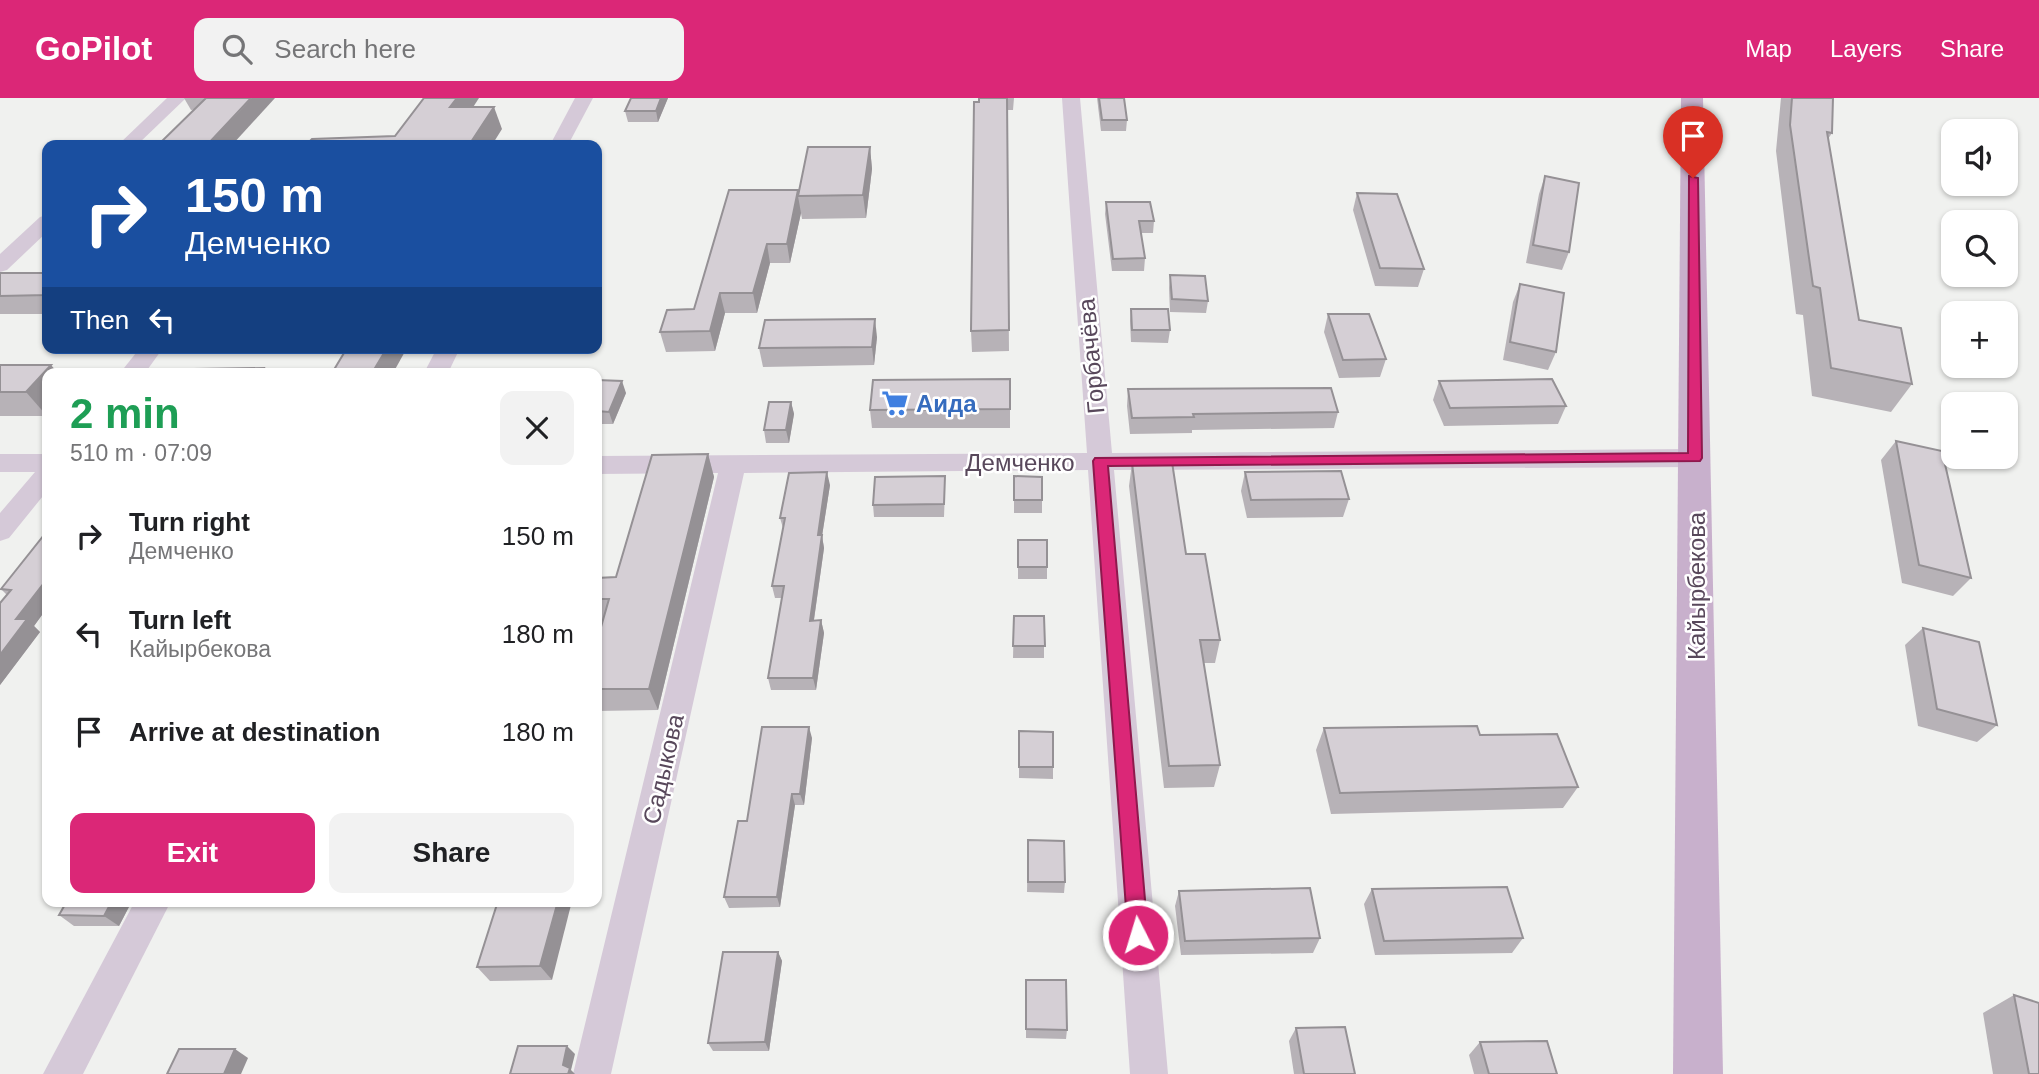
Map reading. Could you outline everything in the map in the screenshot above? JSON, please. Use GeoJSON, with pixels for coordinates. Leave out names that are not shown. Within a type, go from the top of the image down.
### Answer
{"type":"FeatureCollection","features":[{"type":"Feature","properties":{"kind":"main road","name":"Кайырбекова"},"geometry":{"type":"LineString","coordinates":[[1692,98],[1698,1074]]}},
{"type":"Feature","properties":{"kind":"street"},"geometry":{"type":"LineString","coordinates":[[132,140],[177,98]]}},
{"type":"Feature","properties":{"kind":"street"},"geometry":{"type":"LineString","coordinates":[[562,140],[584,98]]}},
{"type":"Feature","properties":{"kind":"street","name":"Горбачёва"},"geometry":{"type":"LineString","coordinates":[[1071,98],[1149,1074]]}},
{"type":"Feature","properties":{"kind":"street"},"geometry":{"type":"LineString","coordinates":[[0,266],[42,226]]}},
{"type":"Feature","properties":{"kind":"street"},"geometry":{"type":"LineString","coordinates":[[136,368],[147,354]]}},
{"type":"Feature","properties":{"kind":"street","name":"Демченко"},"geometry":{"type":"LineString","coordinates":[[602,465],[1695,458]]}},
{"type":"Feature","properties":{"kind":"street"},"geometry":{"type":"LineString","coordinates":[[0,463],[42,463]]}},
{"type":"Feature","properties":{"kind":"street","name":"Садыкова"},"geometry":{"type":"LineString","coordinates":[[592,1074],[733,464]]}},
{"type":"Feature","properties":{"kind":"street"},"geometry":{"type":"LineString","coordinates":[[0,531],[42,480]]}},
{"type":"Feature","properties":{"kind":"street"},"geometry":{"type":"LineString","coordinates":[[62,1074],[151,907]]}},
{"type":"Feature","properties":{"kind":"building"},"geometry":{"type":"Polygon","coordinates":[[[206,98],[251,98],[212,140],[163,140],[206,98]]]}},
{"type":"Feature","properties":{"kind":"building"},"geometry":{"type":"Polygon","coordinates":[[[424,98],[457,98],[450,107],[494,107],[472,140],[311,140],[395,136],[424,98]]]}},
{"type":"Feature","properties":{"kind":"building"},"geometry":{"type":"Polygon","coordinates":[[[631,98],[661,98],[656,111],[625,111],[631,98]]]}},
{"type":"Feature","properties":{"kind":"building"},"geometry":{"type":"Polygon","coordinates":[[[979,98],[1007,98],[1009,330],[971,331],[974,102],[979,102],[979,98]]]}},
{"type":"Feature","properties":{"kind":"building"},"geometry":{"type":"Polygon","coordinates":[[[1099,98],[1124,98],[1127,120],[1102,120],[1099,98]]]}},
{"type":"Feature","properties":{"kind":"building"},"geometry":{"type":"Polygon","coordinates":[[[1792,98],[1833,98],[1832,133],[1827,132],[1859,320],[1901,328],[1912,384],[1831,368],[1820,288],[1813,286],[1790,125],[1792,98]]]}},
{"type":"Feature","properties":{"kind":"building"},"geometry":{"type":"Polygon","coordinates":[[[808,147],[870,147],[863,195],[798,196],[808,147]]]}},
{"type":"Feature","properties":{"kind":"building"},"geometry":{"type":"Polygon","coordinates":[[[1545,176],[1579,183],[1569,252],[1533,245],[1545,176]]]}},
{"type":"Feature","properties":{"kind":"building"},"geometry":{"type":"Polygon","coordinates":[[[729,190],[798,190],[787,244],[767,244],[753,293],[720,293],[710,331],[660,332],[667,310],[694,309],[729,190]]]}},
{"type":"Feature","properties":{"kind":"building"},"geometry":{"type":"Polygon","coordinates":[[[1357,193],[1397,194],[1424,269],[1380,268],[1357,193]]]}},
{"type":"Feature","properties":{"kind":"building"},"geometry":{"type":"Polygon","coordinates":[[[1106,202],[1150,202],[1154,221],[1139,221],[1145,258],[1113,259],[1106,202]]]}},
{"type":"Feature","properties":{"kind":"building"},"geometry":{"type":"Polygon","coordinates":[[[0,273],[42,273],[42,295],[0,296],[0,273]]]}},
{"type":"Feature","properties":{"kind":"building"},"geometry":{"type":"Polygon","coordinates":[[[1170,275],[1205,276],[1208,301],[1172,299],[1170,275]]]}},
{"type":"Feature","properties":{"kind":"building"},"geometry":{"type":"Polygon","coordinates":[[[1520,284],[1564,293],[1556,352],[1510,342],[1520,284]]]}},
{"type":"Feature","properties":{"kind":"building"},"geometry":{"type":"Polygon","coordinates":[[[1131,309],[1168,309],[1170,330],[1132,330],[1131,309]]]}},
{"type":"Feature","properties":{"kind":"building"},"geometry":{"type":"Polygon","coordinates":[[[1328,314],[1369,314],[1386,359],[1343,360],[1328,314]]]}},
{"type":"Feature","properties":{"kind":"building"},"geometry":{"type":"Polygon","coordinates":[[[875,319],[872,347],[759,348],[765,320],[875,319]]]}},
{"type":"Feature","properties":{"kind":"building"},"geometry":{"type":"Polygon","coordinates":[[[343,354],[383,354],[375,368],[335,368],[343,354]]]}},
{"type":"Feature","properties":{"kind":"building"},"geometry":{"type":"Polygon","coordinates":[[[0,365],[51,365],[42,368],[42,375],[26,392],[0,392],[0,365]]]}},
{"type":"Feature","properties":{"kind":"building"},"geometry":{"type":"Polygon","coordinates":[[[1010,379],[1010,409],[870,410],[873,380],[1010,379]]]}},
{"type":"Feature","properties":{"kind":"building"},"geometry":{"type":"Polygon","coordinates":[[[1552,379],[1566,406],[1450,408],[1439,381],[1552,379]]]}},
{"type":"Feature","properties":{"kind":"building"},"geometry":{"type":"Polygon","coordinates":[[[602,380],[622,381],[609,412],[602,411],[602,380]]]}},
{"type":"Feature","properties":{"kind":"building"},"geometry":{"type":"Polygon","coordinates":[[[1331,388],[1338,412],[1193,414],[1194,417],[1132,418],[1128,389],[1331,388]]]}},
{"type":"Feature","properties":{"kind":"building"},"geometry":{"type":"Polygon","coordinates":[[[769,402],[791,402],[786,430],[764,430],[769,402]]]}},
{"type":"Feature","properties":{"kind":"building"},"geometry":{"type":"Polygon","coordinates":[[[1896,441],[1941,451],[1941,469],[1946,469],[1971,578],[1919,565],[1896,441]]]}},
{"type":"Feature","properties":{"kind":"building"},"geometry":{"type":"Polygon","coordinates":[[[708,454],[649,689],[602,689],[602,624],[609,599],[602,599],[602,578],[616,577],[652,455],[708,454]]]}},
{"type":"Feature","properties":{"kind":"building"},"geometry":{"type":"Polygon","coordinates":[[[1172,462],[1186,554],[1205,554],[1220,640],[1200,640],[1220,765],[1169,766],[1132,463],[1172,462]]]}},
{"type":"Feature","properties":{"kind":"building"},"geometry":{"type":"Polygon","coordinates":[[[1341,471],[1349,499],[1251,500],[1245,472],[1341,471]]]}},
{"type":"Feature","properties":{"kind":"building"},"geometry":{"type":"Polygon","coordinates":[[[827,472],[818,535],[822,535],[810,621],[821,620],[813,678],[768,678],[784,586],[772,586],[785,518],[780,518],[789,473],[827,472]]]}},
{"type":"Feature","properties":{"kind":"building"},"geometry":{"type":"Polygon","coordinates":[[[945,476],[944,504],[873,505],[875,477],[945,476]]]}},
{"type":"Feature","properties":{"kind":"building"},"geometry":{"type":"Polygon","coordinates":[[[1014,476],[1042,477],[1042,500],[1014,500],[1014,476]]]}},
{"type":"Feature","properties":{"kind":"building"},"geometry":{"type":"Polygon","coordinates":[[[42,538],[42,585],[16,619],[27,619],[0,655],[0,603],[11,590],[1,589],[42,538]]]}},
{"type":"Feature","properties":{"kind":"building"},"geometry":{"type":"Polygon","coordinates":[[[1018,540],[1047,540],[1047,567],[1018,567],[1018,540]]]}},
{"type":"Feature","properties":{"kind":"building"},"geometry":{"type":"Polygon","coordinates":[[[1014,616],[1044,616],[1045,646],[1013,646],[1014,616]]]}},
{"type":"Feature","properties":{"kind":"building"},"geometry":{"type":"Polygon","coordinates":[[[1923,628],[1979,642],[1997,725],[1937,709],[1923,628]]]}},
{"type":"Feature","properties":{"kind":"building"},"geometry":{"type":"Polygon","coordinates":[[[1477,726],[1480,735],[1557,734],[1578,787],[1340,793],[1324,728],[1477,726]]]}},
{"type":"Feature","properties":{"kind":"building"},"geometry":{"type":"Polygon","coordinates":[[[762,727],[809,727],[800,794],[792,794],[777,897],[724,897],[738,821],[747,821],[762,727]]]}},
{"type":"Feature","properties":{"kind":"building"},"geometry":{"type":"Polygon","coordinates":[[[1019,731],[1053,732],[1053,767],[1019,767],[1019,731]]]}},
{"type":"Feature","properties":{"kind":"building"},"geometry":{"type":"Polygon","coordinates":[[[1028,840],[1064,841],[1065,882],[1028,882],[1028,840]]]}},
{"type":"Feature","properties":{"kind":"building"},"geometry":{"type":"Polygon","coordinates":[[[1507,887],[1523,938],[1384,941],[1372,889],[1507,887]]]}},
{"type":"Feature","properties":{"kind":"building"},"geometry":{"type":"Polygon","coordinates":[[[1310,888],[1320,938],[1185,941],[1179,891],[1310,888]]]}},
{"type":"Feature","properties":{"kind":"building"},"geometry":{"type":"Polygon","coordinates":[[[64,907],[109,907],[104,916],[59,915],[64,907]]]}},
{"type":"Feature","properties":{"kind":"building"},"geometry":{"type":"Polygon","coordinates":[[[496,907],[556,907],[540,966],[477,967],[496,907]]]}},
{"type":"Feature","properties":{"kind":"building"},"geometry":{"type":"Polygon","coordinates":[[[723,952],[778,952],[765,1042],[708,1043],[723,952]]]}},
{"type":"Feature","properties":{"kind":"building"},"geometry":{"type":"Polygon","coordinates":[[[1026,980],[1066,980],[1067,1030],[1026,1029],[1026,980]]]}},
{"type":"Feature","properties":{"kind":"building"},"geometry":{"type":"Polygon","coordinates":[[[2014,995],[2039,1003],[2039,1074],[2029,1074],[2014,995]]]}},
{"type":"Feature","properties":{"kind":"building"},"geometry":{"type":"Polygon","coordinates":[[[1345,1027],[1355,1074],[1304,1074],[1296,1028],[1345,1027]]]}},
{"type":"Feature","properties":{"kind":"building"},"geometry":{"type":"Polygon","coordinates":[[[1547,1041],[1557,1074],[1489,1074],[1480,1042],[1547,1041]]]}},
{"type":"Feature","properties":{"kind":"building"},"geometry":{"type":"Polygon","coordinates":[[[518,1046],[567,1046],[563,1065],[570,1068],[568,1074],[510,1074],[518,1046]]]}},
{"type":"Feature","properties":{"kind":"building"},"geometry":{"type":"Polygon","coordinates":[[[179,1049],[235,1049],[224,1074],[167,1074],[179,1049]]]}},
{"type":"Feature","properties":{"kind":"place","name":"Аида"},"geometry":{"type":"Point","coordinates":[895,403]}},
{"type":"Feature","properties":{"kind":"route"},"geometry":{"type":"LineString","coordinates":[[1138,935],[1100,461],[1695,458],[1693,178]]}}]}
